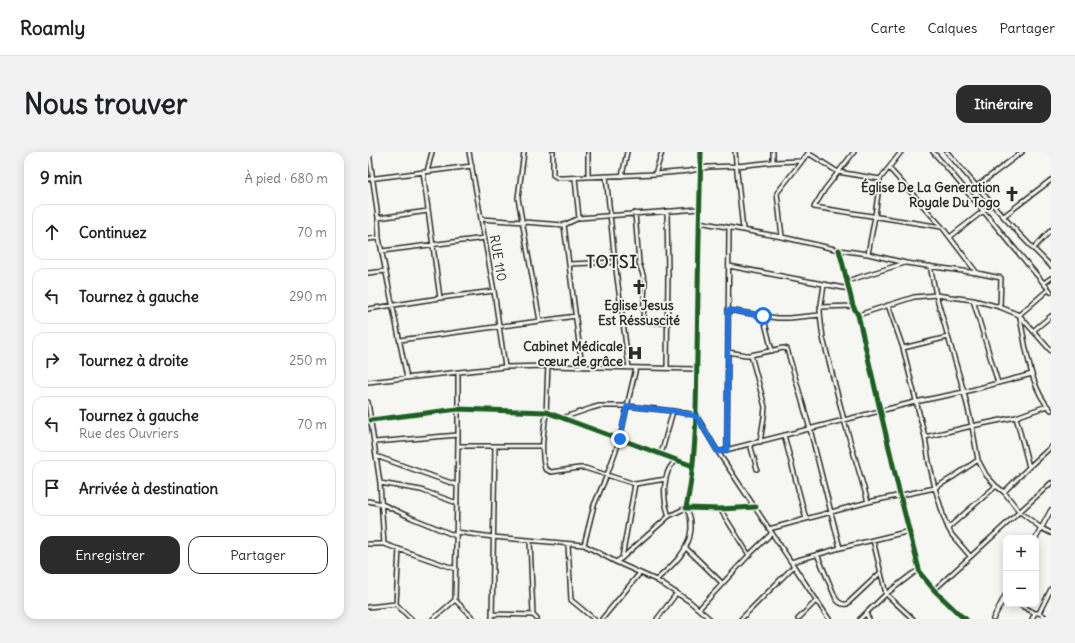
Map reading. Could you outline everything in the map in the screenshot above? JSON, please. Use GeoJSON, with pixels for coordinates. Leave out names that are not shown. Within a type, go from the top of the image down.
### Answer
{"type":"FeatureCollection","features":[{"type":"Feature","properties":{"kind":"street"},"geometry":{"type":"LineString","coordinates":[[369,152],[378,218],[379,238],[407,378]]}},
{"type":"Feature","properties":{"kind":"street"},"geometry":{"type":"LineString","coordinates":[[427,172],[432,152]]}},
{"type":"Feature","properties":{"kind":"street","name":"RUE 110"},"geometry":{"type":"LineString","coordinates":[[469,152],[494,291],[505,367]]}},
{"type":"Feature","properties":{"kind":"street"},"geometry":{"type":"LineString","coordinates":[[524,152],[518,196],[540,321]]}},
{"type":"Feature","properties":{"kind":"street"},"geometry":{"type":"LineString","coordinates":[[553,152],[552,172],[558,178],[655,174],[773,162],[801,161]]}},
{"type":"Feature","properties":{"kind":"street"},"geometry":{"type":"LineString","coordinates":[[588,152],[588,177]]}},
{"type":"Feature","properties":{"kind":"street"},"geometry":{"type":"LineString","coordinates":[[622,176],[627,152]]}},
{"type":"Feature","properties":{"kind":"street"},"geometry":{"type":"LineString","coordinates":[[655,174],[662,152]]}},
{"type":"Feature","properties":{"kind":"street"},"geometry":{"type":"LineString","coordinates":[[656,580],[674,563],[686,548],[690,537],[691,522],[686,508],[693,466],[696,416],[701,152]]}},
{"type":"Feature","properties":{"kind":"street"},"geometry":{"type":"LineString","coordinates":[[735,152],[743,230]]}},
{"type":"Feature","properties":{"kind":"street"},"geometry":{"type":"LineString","coordinates":[[772,152],[773,162]]}},
{"type":"Feature","properties":{"kind":"street"},"geometry":{"type":"LineString","coordinates":[[782,237],[777,193],[808,152],[838,172],[880,179]]}},
{"type":"Feature","properties":{"kind":"street"},"geometry":{"type":"LineString","coordinates":[[854,152],[825,189],[814,207],[942,227]]}},
{"type":"Feature","properties":{"kind":"street"},"geometry":{"type":"LineString","coordinates":[[868,254],[880,179],[901,152]]}},
{"type":"Feature","properties":{"kind":"street"},"geometry":{"type":"LineString","coordinates":[[933,152],[1050,291],[1019,316]]}},
{"type":"Feature","properties":{"kind":"street"},"geometry":{"type":"LineString","coordinates":[[947,152],[1033,249],[1051,266]]}},
{"type":"Feature","properties":{"kind":"street"},"geometry":{"type":"LineString","coordinates":[[977,186],[1022,152]]}},
{"type":"Feature","properties":{"kind":"street"},"geometry":{"type":"LineString","coordinates":[[368,178],[472,166]]}},
{"type":"Feature","properties":{"kind":"street"},"geometry":{"type":"LineString","coordinates":[[889,168],[942,227],[977,273]]}},
{"type":"Feature","properties":{"kind":"street"},"geometry":{"type":"LineString","coordinates":[[422,172],[440,298]]}},
{"type":"Feature","properties":{"kind":"street"},"geometry":{"type":"LineString","coordinates":[[606,176],[615,262],[629,368]]}},
{"type":"Feature","properties":{"kind":"street"},"geometry":{"type":"LineString","coordinates":[[575,178],[579,218]]}},
{"type":"Feature","properties":{"kind":"street"},"geometry":{"type":"LineString","coordinates":[[1004,216],[1051,180]]}},
{"type":"Feature","properties":{"kind":"street"},"geometry":{"type":"LineString","coordinates":[[950,238],[992,204]]}},
{"type":"Feature","properties":{"kind":"street"},"geometry":{"type":"LineString","coordinates":[[481,219],[564,225],[579,218],[699,209]]}},
{"type":"Feature","properties":{"kind":"street"},"geometry":{"type":"LineString","coordinates":[[378,218],[428,211]]}},
{"type":"Feature","properties":{"kind":"street"},"geometry":{"type":"LineString","coordinates":[[666,211],[668,323],[667,368]]}},
{"type":"Feature","properties":{"kind":"street"},"geometry":{"type":"LineString","coordinates":[[635,213],[638,263],[645,281],[642,322]]}},
{"type":"Feature","properties":{"kind":"street"},"geometry":{"type":"LineString","coordinates":[[699,222],[782,237],[839,250],[1002,278],[1000,307]]}},
{"type":"Feature","properties":{"kind":"street"},"geometry":{"type":"LineString","coordinates":[[564,225],[582,366]]}},
{"type":"Feature","properties":{"kind":"street"},"geometry":{"type":"LineString","coordinates":[[727,450],[729,228]]}},
{"type":"Feature","properties":{"kind":"street"},"geometry":{"type":"LineString","coordinates":[[1033,249],[1051,230]]}},
{"type":"Feature","properties":{"kind":"street"},"geometry":{"type":"LineString","coordinates":[[368,239],[379,238]]}},
{"type":"Feature","properties":{"kind":"street"},"geometry":{"type":"LineString","coordinates":[[382,251],[485,238]]}},
{"type":"Feature","properties":{"kind":"street"},"geometry":{"type":"LineString","coordinates":[[839,250],[853,306],[858,315],[919,570],[934,590],[966,619]]}},
{"type":"Feature","properties":{"kind":"street"},"geometry":{"type":"LineString","coordinates":[[569,264],[615,262]]}},
{"type":"Feature","properties":{"kind":"street"},"geometry":{"type":"LineString","coordinates":[[847,281],[906,262]]}},
{"type":"Feature","properties":{"kind":"street"},"geometry":{"type":"LineString","coordinates":[[729,266],[849,289]]}},
{"type":"Feature","properties":{"kind":"street"},"geometry":{"type":"LineString","coordinates":[[930,266],[936,295],[964,392],[978,460],[986,475],[1004,492],[1020,511],[1041,528],[1051,532]]}},
{"type":"Feature","properties":{"kind":"street"},"geometry":{"type":"LineString","coordinates":[[368,273],[385,271]]}},
{"type":"Feature","properties":{"kind":"street"},"geometry":{"type":"LineString","coordinates":[[1044,283],[1051,278]]}},
{"type":"Feature","properties":{"kind":"street"},"geometry":{"type":"LineString","coordinates":[[824,285],[820,307],[824,338],[844,420],[868,502]]}},
{"type":"Feature","properties":{"kind":"street"},"geometry":{"type":"LineString","coordinates":[[368,309],[392,304],[494,291]]}},
{"type":"Feature","properties":{"kind":"street"},"geometry":{"type":"LineString","coordinates":[[858,315],[914,297],[936,295],[973,300],[1000,307],[1019,316],[1051,351]]}},
{"type":"Feature","properties":{"kind":"street"},"geometry":{"type":"LineString","coordinates":[[973,300],[998,383]]}},
{"type":"Feature","properties":{"kind":"street"},"geometry":{"type":"LineString","coordinates":[[888,305],[903,348],[915,402],[925,437],[935,488],[948,528],[970,556]]}},
{"type":"Feature","properties":{"kind":"street"},"geometry":{"type":"LineString","coordinates":[[820,307],[853,306]]}},
{"type":"Feature","properties":{"kind":"street"},"geometry":{"type":"LineString","coordinates":[[728,310],[763,316],[789,318],[820,315]]}},
{"type":"Feature","properties":{"kind":"street"},"geometry":{"type":"LineString","coordinates":[[400,340],[576,316]]}},
{"type":"Feature","properties":{"kind":"street"},"geometry":{"type":"LineString","coordinates":[[763,316],[772,351]]}},
{"type":"Feature","properties":{"kind":"street"},"geometry":{"type":"LineString","coordinates":[[1019,316],[1032,374],[1039,394],[1051,410]]}},
{"type":"Feature","properties":{"kind":"street"},"geometry":{"type":"LineString","coordinates":[[1033,331],[1051,316]]}},
{"type":"Feature","properties":{"kind":"street"},"geometry":{"type":"LineString","coordinates":[[623,321],[668,323]]}},
{"type":"Feature","properties":{"kind":"street"},"geometry":{"type":"LineString","coordinates":[[903,348],[948,337]]}},
{"type":"Feature","properties":{"kind":"street"},"geometry":{"type":"LineString","coordinates":[[728,352],[751,355],[783,348],[787,349],[810,429],[840,548]]}},
{"type":"Feature","properties":{"kind":"street"},"geometry":{"type":"LineString","coordinates":[[751,355],[765,407],[760,442]]}},
{"type":"Feature","properties":{"kind":"street"},"geometry":{"type":"LineString","coordinates":[[548,366],[546,412],[542,446],[542,459],[545,469],[549,472],[582,468],[635,484],[666,479]]}},
{"type":"Feature","properties":{"kind":"street"},"geometry":{"type":"LineString","coordinates":[[368,382],[505,367],[582,366],[696,369]]}},
{"type":"Feature","properties":{"kind":"street"},"geometry":{"type":"LineString","coordinates":[[584,545],[594,506],[620,439],[636,368]]}},
{"type":"Feature","properties":{"kind":"street"},"geometry":{"type":"LineString","coordinates":[[458,372],[455,600],[474,619]]}},
{"type":"Feature","properties":{"kind":"street"},"geometry":{"type":"LineString","coordinates":[[718,452],[1032,374]]}},
{"type":"Feature","properties":{"kind":"street"},"geometry":{"type":"LineString","coordinates":[[368,402],[380,483],[384,544]]}},
{"type":"Feature","properties":{"kind":"street"},"geometry":{"type":"LineString","coordinates":[[562,418],[595,407],[627,406],[673,411],[696,416],[718,452],[829,619]]}},
{"type":"Feature","properties":{"kind":"street"},"geometry":{"type":"LineString","coordinates":[[925,437],[1016,417],[1047,406]]}},
{"type":"Feature","properties":{"kind":"street"},"geometry":{"type":"LineString","coordinates":[[371,420],[458,409],[546,412],[693,466]]}},
{"type":"Feature","properties":{"kind":"street"},"geometry":{"type":"LineString","coordinates":[[661,454],[673,411]]}},
{"type":"Feature","properties":{"kind":"street"},"geometry":{"type":"LineString","coordinates":[[1016,417],[1028,467]]}},
{"type":"Feature","properties":{"kind":"street"},"geometry":{"type":"LineString","coordinates":[[784,435],[806,519]]}},
{"type":"Feature","properties":{"kind":"street"},"geometry":{"type":"LineString","coordinates":[[375,442],[458,436]]}},
{"type":"Feature","properties":{"kind":"street"},"geometry":{"type":"LineString","coordinates":[[750,444],[757,469]]}},
{"type":"Feature","properties":{"kind":"street"},"geometry":{"type":"LineString","coordinates":[[458,446],[542,446]]}},
{"type":"Feature","properties":{"kind":"street"},"geometry":{"type":"LineString","coordinates":[[492,619],[495,446]]}},
{"type":"Feature","properties":{"kind":"street"},"geometry":{"type":"LineString","coordinates":[[1004,492],[1028,467],[1051,447]]}},
{"type":"Feature","properties":{"kind":"street"},"geometry":{"type":"LineString","coordinates":[[376,456],[457,485]]}},
{"type":"Feature","properties":{"kind":"street"},"geometry":{"type":"LineString","coordinates":[[669,516],[665,506],[666,479],[672,465],[678,460]]}},
{"type":"Feature","properties":{"kind":"street"},"geometry":{"type":"LineString","coordinates":[[769,529],[868,502],[935,488],[953,478],[978,460]]}},
{"type":"Feature","properties":{"kind":"street"},"geometry":{"type":"LineString","coordinates":[[380,483],[421,490],[457,503]]}},
{"type":"Feature","properties":{"kind":"street"},"geometry":{"type":"LineString","coordinates":[[934,590],[1051,483]]}},
{"type":"Feature","properties":{"kind":"street"},"geometry":{"type":"LineString","coordinates":[[622,558],[635,484]]}},
{"type":"Feature","properties":{"kind":"street"},"geometry":{"type":"LineString","coordinates":[[948,528],[996,486]]}},
{"type":"Feature","properties":{"kind":"street"},"geometry":{"type":"LineString","coordinates":[[368,501],[382,504],[456,536]]}},
{"type":"Feature","properties":{"kind":"street"},"geometry":{"type":"LineString","coordinates":[[616,562],[669,516],[686,508],[756,508]]}},
{"type":"Feature","properties":{"kind":"street"},"geometry":{"type":"LineString","coordinates":[[720,509],[749,555]]}},
{"type":"Feature","properties":{"kind":"street"},"geometry":{"type":"LineString","coordinates":[[1038,535],[1051,510]]}},
{"type":"Feature","properties":{"kind":"street"},"geometry":{"type":"LineString","coordinates":[[792,562],[817,554],[910,531]]}},
{"type":"Feature","properties":{"kind":"street"},"geometry":{"type":"LineString","coordinates":[[456,532],[530,541],[584,545],[616,562],[656,580],[677,593],[710,619]]}},
{"type":"Feature","properties":{"kind":"street"},"geometry":{"type":"LineString","coordinates":[[698,609],[772,533]]}},
{"type":"Feature","properties":{"kind":"street"},"geometry":{"type":"LineString","coordinates":[[873,540],[886,594],[913,619]]}},
{"type":"Feature","properties":{"kind":"street"},"geometry":{"type":"LineString","coordinates":[[530,541],[533,615],[537,619]]}},
{"type":"Feature","properties":{"kind":"street"},"geometry":{"type":"LineString","coordinates":[[368,544],[384,544],[456,569]]}},
{"type":"Feature","properties":{"kind":"street"},"geometry":{"type":"LineString","coordinates":[[568,544],[571,600],[594,619]]}},
{"type":"Feature","properties":{"kind":"street"},"geometry":{"type":"LineString","coordinates":[[686,548],[722,583]]}},
{"type":"Feature","properties":{"kind":"street"},"geometry":{"type":"LineString","coordinates":[[396,604],[399,549]]}},
{"type":"Feature","properties":{"kind":"street"},"geometry":{"type":"LineString","coordinates":[[817,554],[836,599],[844,605],[847,604],[880,573]]}},
{"type":"Feature","properties":{"kind":"street"},"geometry":{"type":"LineString","coordinates":[[741,619],[794,566]]}},
{"type":"Feature","properties":{"kind":"street"},"geometry":{"type":"LineString","coordinates":[[860,619],[886,594],[919,570]]}},
{"type":"Feature","properties":{"kind":"street"},"geometry":{"type":"LineString","coordinates":[[602,619],[640,573]]}},
{"type":"Feature","properties":{"kind":"street"},"geometry":{"type":"LineString","coordinates":[[1039,613],[1051,589]]}},
{"type":"Feature","properties":{"kind":"street"},"geometry":{"type":"LineString","coordinates":[[657,619],[677,593]]}},
{"type":"Feature","properties":{"kind":"street"},"geometry":{"type":"LineString","coordinates":[[433,619],[455,600]]}},
{"type":"Feature","properties":{"kind":"street"},"geometry":{"type":"LineString","coordinates":[[798,619],[817,600]]}},
{"type":"Feature","properties":{"kind":"street"},"geometry":{"type":"LineString","coordinates":[[993,619],[1003,601]]}},
{"type":"Feature","properties":{"kind":"street"},"geometry":{"type":"LineString","coordinates":[[368,606],[396,604],[412,619]]}},
{"type":"Feature","properties":{"kind":"street"},"geometry":{"type":"LineString","coordinates":[[1024,607],[1049,619]]}},
{"type":"Feature","properties":{"kind":"street"},"geometry":{"type":"LineString","coordinates":[[1032,619],[1035,613]]}},
{"type":"Feature","properties":{"kind":"street"},"geometry":{"type":"LineString","coordinates":[[492,614],[533,615]]}},
{"type":"Feature","properties":{"kind":"street"},"geometry":{"type":"LineString","coordinates":[[866,614],[869,619]]}},
{"type":"Feature","properties":{"kind":"street"},"geometry":{"type":"LineString","coordinates":[[957,619],[960,615]]}},
{"type":"Feature","properties":{"kind":"cycle path"},"geometry":{"type":"LineString","coordinates":[[701,152],[695,432],[690,489],[686,508],[720,509],[756,507]]}},
{"type":"Feature","properties":{"kind":"cycle path"},"geometry":{"type":"LineString","coordinates":[[839,250],[853,306],[858,315],[900,495],[920,573],[934,590],[966,619]]}},
{"type":"Feature","properties":{"kind":"cycle path"},"geometry":{"type":"LineString","coordinates":[[371,420],[458,409],[546,412],[693,466]]}},
{"type":"Feature","properties":{"kind":"place","name":"Église De La Generation Royale Du Togo"},"geometry":{"type":"Point","coordinates":[1012,194]}},
{"type":"Feature","properties":{"kind":"place","name":"Eglise Jesus Est Réssuscité"},"geometry":{"type":"Point","coordinates":[639,287]}},
{"type":"Feature","properties":{"kind":"place","name":"Cabinet Médicale cœur de grâce"},"geometry":{"type":"Point","coordinates":[635,353]}},
{"type":"Feature","properties":{"kind":"district","name":"TOTSI"},"geometry":{"type":"Point","coordinates":[612,262]}},
{"type":"Feature","properties":{"kind":"route"},"geometry":{"type":"LineString","coordinates":[[620,439],[627,406],[673,411],[696,416],[718,452],[727,450],[728,310],[763,316]]}}]}
